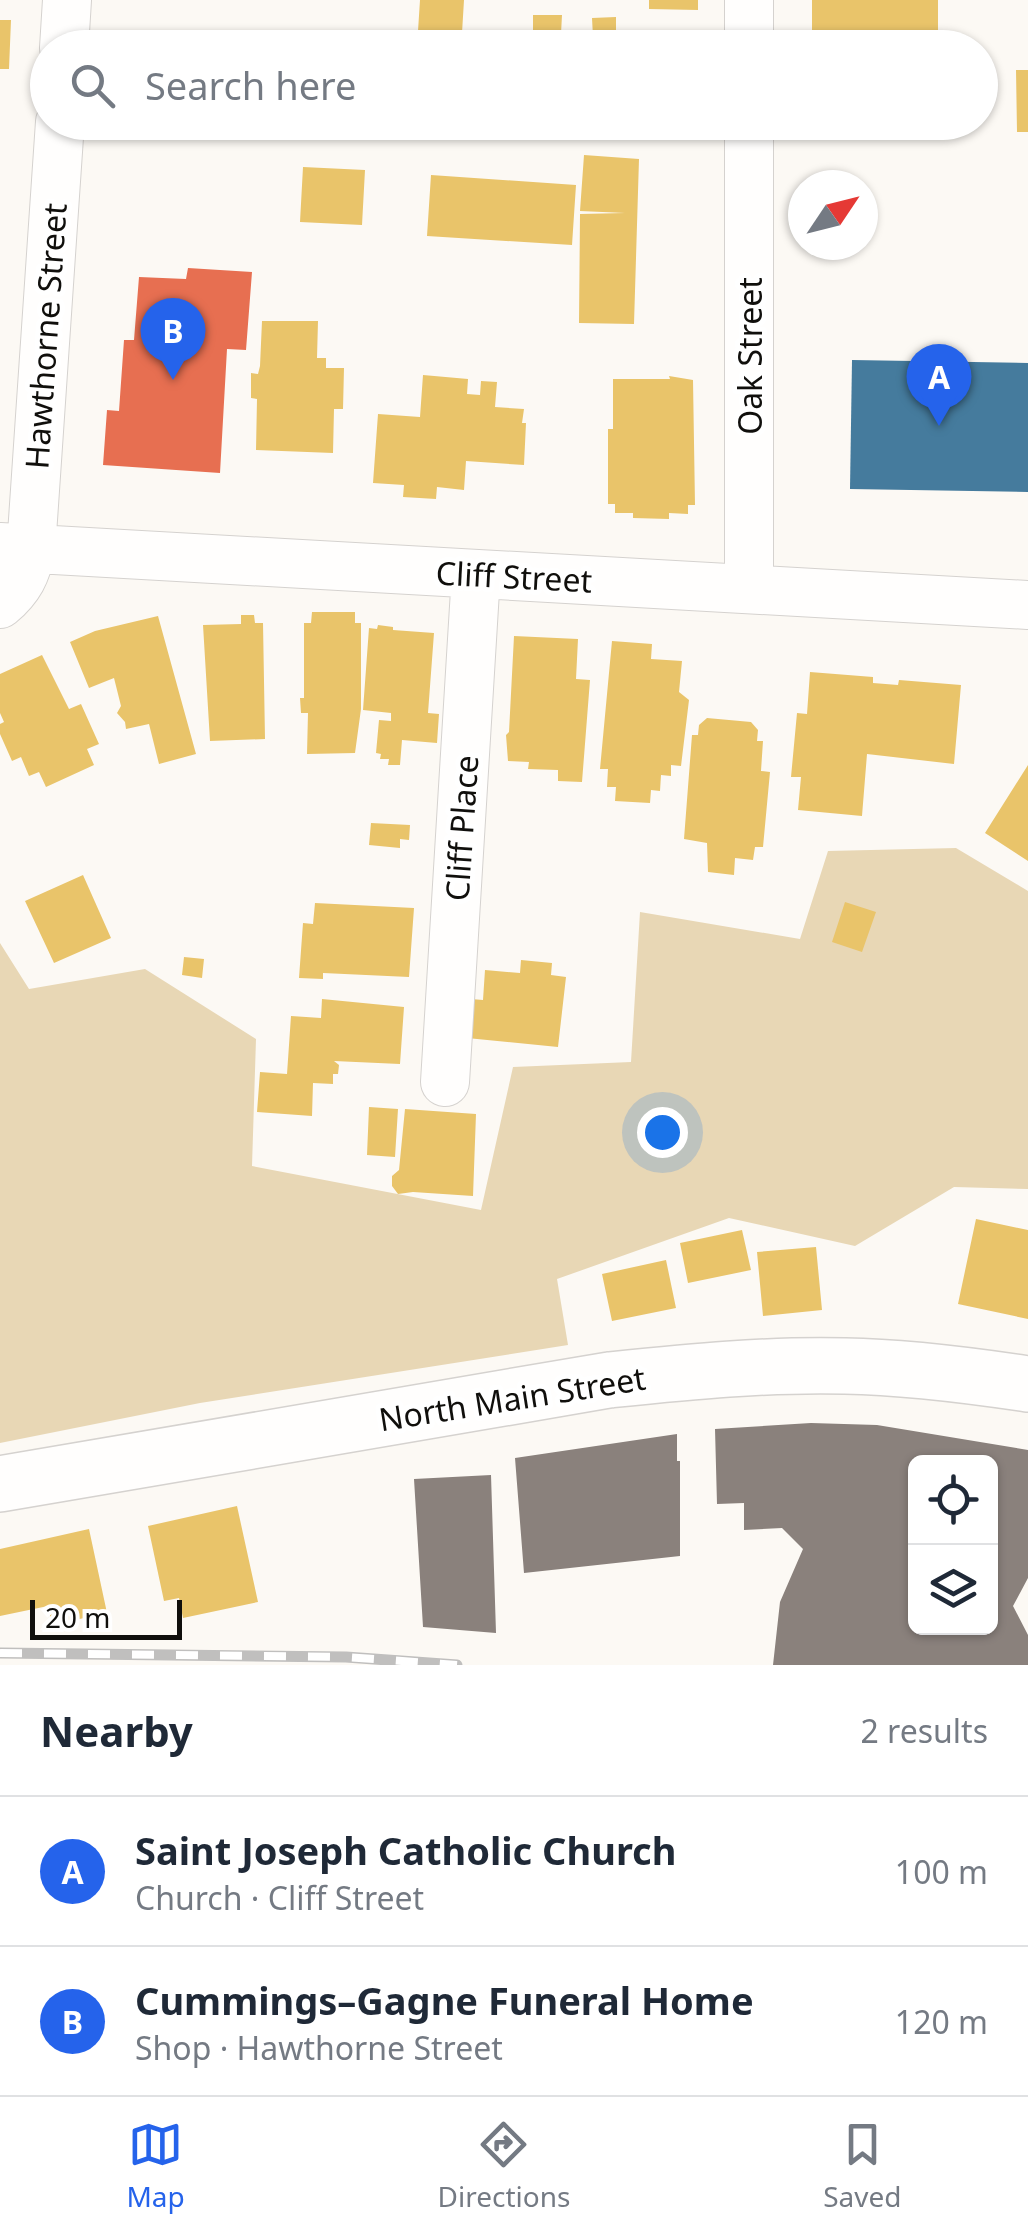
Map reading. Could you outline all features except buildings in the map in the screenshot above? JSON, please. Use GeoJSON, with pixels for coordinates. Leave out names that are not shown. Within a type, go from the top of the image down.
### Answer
{"type":"FeatureCollection","features":[{"type":"Feature","properties":{"kind":"main road","name":"North Main Street"},"geometry":{"type":"LineString","coordinates":[[0,1484],[609,1380],[680,1372],[848,1366],[1028,1384]]}},
{"type":"Feature","properties":{"kind":"street"},"geometry":{"type":"LineString","coordinates":[[65,30],[67,0]]}},
{"type":"Feature","properties":{"kind":"street"},"geometry":{"type":"LineString","coordinates":[[750,0],[750,30]]}},
{"type":"Feature","properties":{"kind":"street","name":"Hawthorne Street"},"geometry":{"type":"LineString","coordinates":[[16,548],[58,140]]}},
{"type":"Feature","properties":{"kind":"street","name":"Oak Street"},"geometry":{"type":"LineString","coordinates":[[749,589],[750,140]]}},
{"type":"Feature","properties":{"kind":"street"},"geometry":{"type":"LineString","coordinates":[[0,604],[28,568],[16,548]]}},
{"type":"Feature","properties":{"kind":"street","name":"Cliff Street"},"geometry":{"type":"LineString","coordinates":[[16,548],[1028,605]]}},
{"type":"Feature","properties":{"kind":"street","name":"Cliff Place"},"geometry":{"type":"LineString","coordinates":[[445,1082],[476,574]]}},
{"type":"Feature","properties":{"kind":"shaded area"},"geometry":{"type":"Polygon","coordinates":[[[956,848],[1028,891],[1028,1189],[954,1187],[855,1246],[729,1218],[557,1279],[568,1345],[200,1403],[0,1443],[0,943],[29,989],[145,969],[256,1039],[252,1166],[481,1210],[513,1067],[631,1062],[640,912],[800,939],[828,851],[956,848]]]}},
{"type":"Feature","properties":{"kind":"railway"},"geometry":{"type":"LineString","coordinates":[[0,1653],[346,1657],[457,1665]]}},
{"type":"Feature","properties":{"kind":"place","name":"Cummings–Gagne Funeral Home"},"geometry":{"type":"Point","coordinates":[173,380]}},
{"type":"Feature","properties":{"kind":"place","name":"Saint Joseph Catholic Church"},"geometry":{"type":"Point","coordinates":[939,426]}}]}
